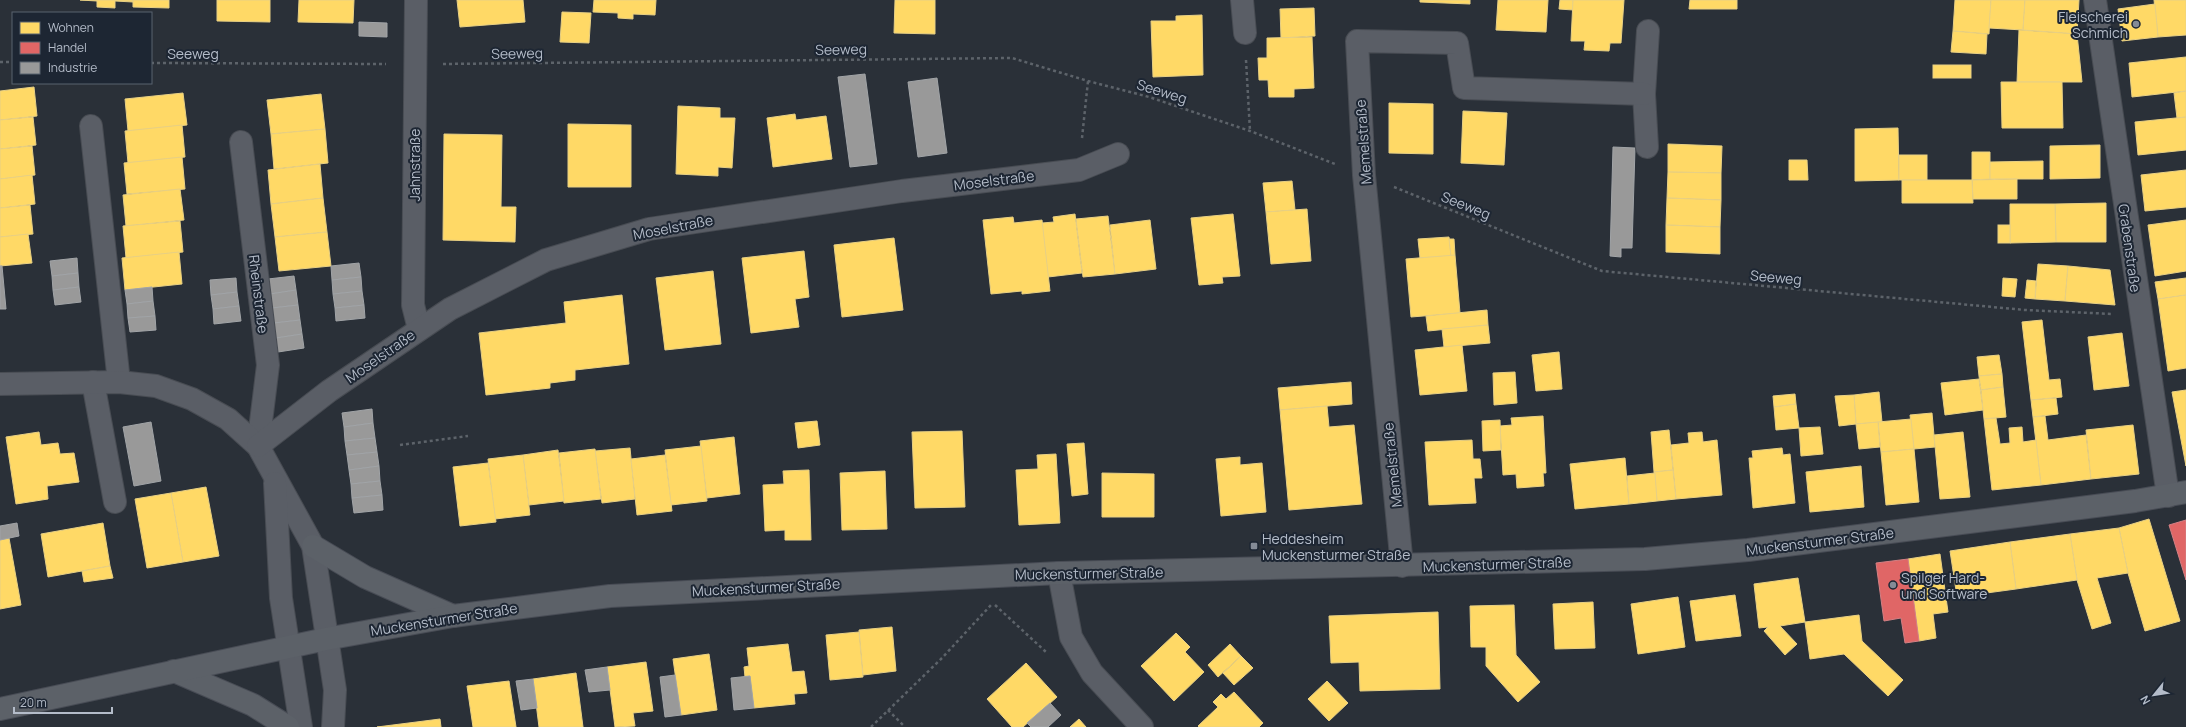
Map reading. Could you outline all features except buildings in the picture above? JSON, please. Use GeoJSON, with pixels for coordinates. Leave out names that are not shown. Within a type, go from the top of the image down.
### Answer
{"type":"FeatureCollection","features":[{"type":"Feature","properties":{"kind":"main road","name":"Muckensturmer Straße"},"geometry":{"type":"LineString","coordinates":[[0,709],[326,639],[453,616],[610,596],[1059,572],[1402,566],[1645,559],[1748,550],[2177,494]]}},
{"type":"Feature","properties":{"kind":"main road"},"geometry":{"type":"LineString","coordinates":[[313,546],[365,577],[453,616]]}},
{"type":"Feature","properties":{"kind":"main road"},"geometry":{"type":"LineString","coordinates":[[174,671],[253,706],[288,727]]}},
{"type":"Feature","properties":{"kind":"street","name":"Jahnstraße"},"geometry":{"type":"LineString","coordinates":[[416,0],[413,305],[419,329]]}},
{"type":"Feature","properties":{"kind":"street"},"geometry":{"type":"LineString","coordinates":[[1242,0],[1245,33]]}},
{"type":"Feature","properties":{"kind":"street","name":"Grabenstraße"},"geometry":{"type":"LineString","coordinates":[[2095,0],[2140,314],[2177,494]]}},
{"type":"Feature","properties":{"kind":"street"},"geometry":{"type":"LineString","coordinates":[[1647,147],[1644,94],[1648,31]]}},
{"type":"Feature","properties":{"kind":"street","name":"Memelstraße"},"geometry":{"type":"LineString","coordinates":[[1402,566],[1364,175],[1357,41],[1457,43],[1464,88],[1644,94]]}},
{"type":"Feature","properties":{"kind":"street"},"geometry":{"type":"LineString","coordinates":[[91,126],[119,382]]}},
{"type":"Feature","properties":{"kind":"street","name":"Rheinstraße"},"geometry":{"type":"LineString","coordinates":[[241,142],[268,365],[258,446]]}},
{"type":"Feature","properties":{"kind":"street","name":"Moselstraße"},"geometry":{"type":"LineString","coordinates":[[258,446],[329,391],[419,329],[450,309],[546,260],[649,229],[902,191],[1079,170],[1118,154]]}},
{"type":"Feature","properties":{"kind":"street"},"geometry":{"type":"LineString","coordinates":[[93,382],[115,502]]}},
{"type":"Feature","properties":{"kind":"street"},"geometry":{"type":"LineString","coordinates":[[0,384],[119,382],[156,386],[192,399],[228,419],[258,446],[313,546],[335,690],[334,727]]}},
{"type":"Feature","properties":{"kind":"street"},"geometry":{"type":"LineString","coordinates":[[275,478],[281,598],[301,727]]}},
{"type":"Feature","properties":{"kind":"street"},"geometry":{"type":"LineString","coordinates":[[1059,572],[1071,637],[1092,673],[1142,727]]}},
{"type":"Feature","properties":{"kind":"path"},"geometry":{"type":"LineString","coordinates":[[1245,33],[1250,131]]}},
{"type":"Feature","properties":{"kind":"path","name":"Seeweg"},"geometry":{"type":"LineString","coordinates":[[152,63],[415,64],[1012,58],[1088,81],[1149,97],[1250,131],[1364,175],[1602,271],[2026,310],[2140,314]]}},
{"type":"Feature","properties":{"kind":"path"},"geometry":{"type":"LineString","coordinates":[[0,62],[12,62]]}},
{"type":"Feature","properties":{"kind":"path"},"geometry":{"type":"LineString","coordinates":[[1079,170],[1088,81]]}},
{"type":"Feature","properties":{"kind":"path"},"geometry":{"type":"LineString","coordinates":[[400,445],[468,436]]}},
{"type":"Feature","properties":{"kind":"path"},"geometry":{"type":"LineString","coordinates":[[871,727],[993,604],[1050,656]]}},
{"type":"Feature","properties":{"kind":"path"},"geometry":{"type":"LineString","coordinates":[[888,710],[904,727]]}},
{"type":"Feature","properties":{"kind":"place","name":"Fleischerei Schmich"},"geometry":{"type":"Point","coordinates":[2136,24]}},
{"type":"Feature","properties":{"kind":"place","name":"Heddesheim Muckensturmer Straße"},"geometry":{"type":"Point","coordinates":[1254,546]}},
{"type":"Feature","properties":{"kind":"place","name":"Spilger Hard- und Software"},"geometry":{"type":"Point","coordinates":[1893,585]}}]}
